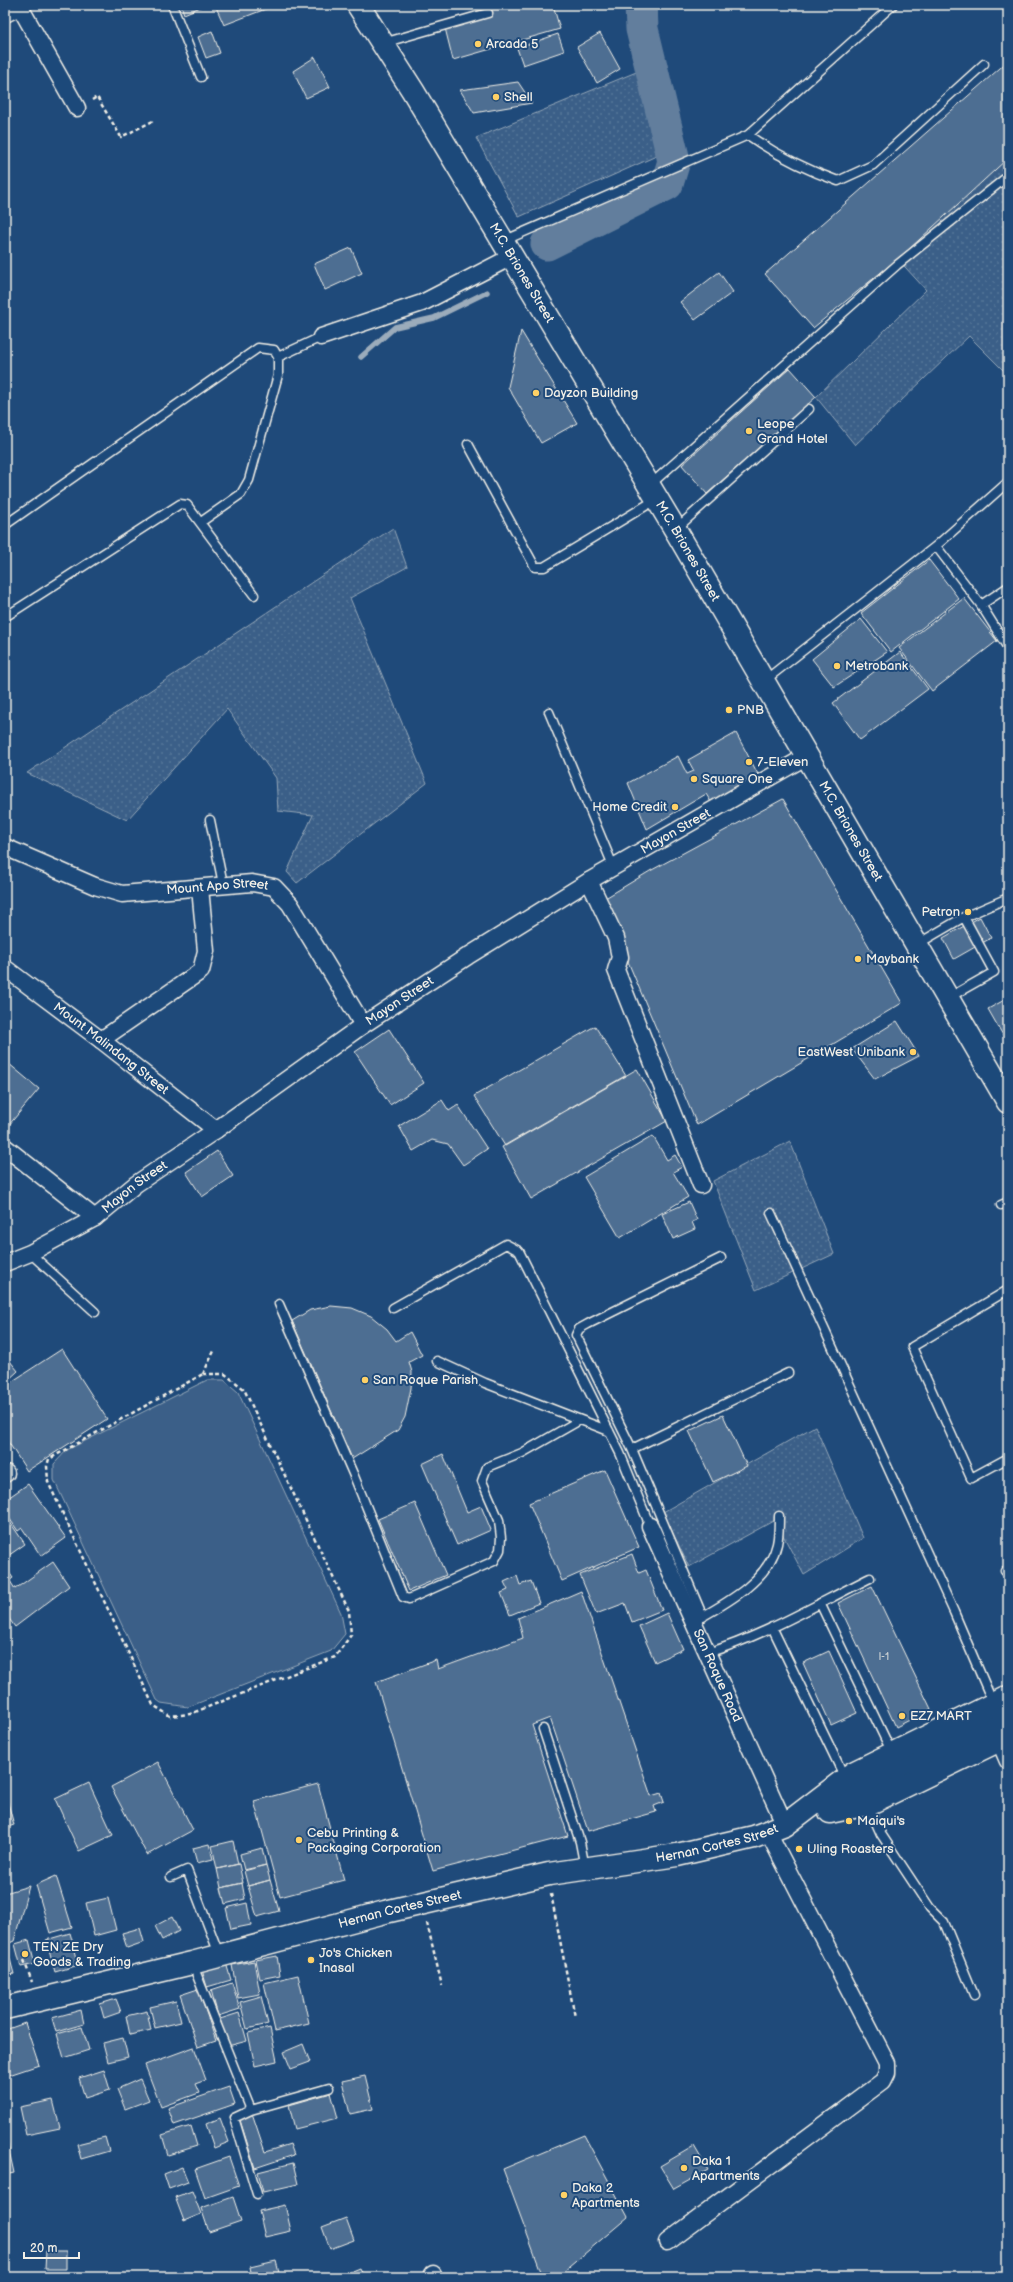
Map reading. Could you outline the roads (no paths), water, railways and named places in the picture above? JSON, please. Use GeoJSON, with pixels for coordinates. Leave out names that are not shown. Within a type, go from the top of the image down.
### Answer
{"type":"FeatureCollection","features":[{"type":"Feature","properties":{"kind":"main road","name":"M.C. Briones Street"},"geometry":{"type":"LineString","coordinates":[[358,5],[675,529],[1008,1102]]}},
{"type":"Feature","properties":{"kind":"main road","name":"Hernan Cortes Street"},"geometry":{"type":"LineString","coordinates":[[858,1790],[853,1772],[892,1753],[1003,1706]]}},
{"type":"Feature","properties":{"kind":"main road","name":"Hernan Cortes Street"},"geometry":{"type":"LineString","coordinates":[[5,2008],[192,1963],[219,1954],[422,1903],[548,1874],[677,1855],[783,1825],[858,1790],[1003,1706]]}},
{"type":"Feature","properties":{"kind":"main road","name":"Hernan Cortes Street"},"geometry":{"type":"LineString","coordinates":[[783,1825],[858,1790],[1004,1738]]}},
{"type":"Feature","properties":{"kind":"street"},"geometry":{"type":"LineString","coordinates":[[5,14],[22,6],[77,108]]}},
{"type":"Feature","properties":{"kind":"street"},"geometry":{"type":"LineString","coordinates":[[321,337],[422,303],[507,249]]}},
{"type":"Feature","properties":{"kind":"street","name":"Mayon Street"},"geometry":{"type":"LineString","coordinates":[[5,1263],[30,1253],[95,1218],[136,1184],[216,1130],[363,1025],[590,880],[614,868],[808,756]]}},
{"type":"Feature","properties":{"kind":"street","name":"Mount Apo Street"},"geometry":{"type":"LineString","coordinates":[[5,847],[95,886],[122,894],[252,882],[274,887],[290,904],[363,1025]]}},
{"type":"Feature","properties":{"kind":"street"},"geometry":{"type":"LineString","coordinates":[[590,880],[616,938],[620,956],[616,970],[702,1185]]}},
{"type":"Feature","properties":{"kind":"street"},"geometry":{"type":"LineString","coordinates":[[101,1040],[200,971],[206,951],[200,888]]}},
{"type":"Feature","properties":{"kind":"street","name":"Mount Malindang Street"},"geometry":{"type":"LineString","coordinates":[[5,968],[101,1040],[189,1111],[216,1130]]}},
{"type":"Feature","properties":{"kind":"street"},"geometry":{"type":"LineString","coordinates":[[5,1146],[95,1218]]}},
{"type":"Feature","properties":{"kind":"street","name":"San Roque Road"},"geometry":{"type":"LineString","coordinates":[[650,1526],[698,1620],[707,1653],[887,2062],[887,2072],[883,2081],[667,2242]]}},
{"type":"Feature","properties":{"kind":"street"},"geometry":{"type":"LineString","coordinates":[[1004,1738],[1008,1761]]}},
{"type":"Feature","properties":{"kind":"lane"},"geometry":{"type":"LineString","coordinates":[[172,5],[201,77]]}},
{"type":"Feature","properties":{"kind":"lane"},"geometry":{"type":"LineString","coordinates":[[507,249],[664,172],[748,135],[892,5]]}},
{"type":"Feature","properties":{"kind":"lane"},"geometry":{"type":"LineString","coordinates":[[382,43],[488,13]]}},
{"type":"Feature","properties":{"kind":"lane"},"geometry":{"type":"LineString","coordinates":[[748,135],[768,148],[816,173],[838,181],[872,165],[984,64]]}},
{"type":"Feature","properties":{"kind":"lane"},"geometry":{"type":"LineString","coordinates":[[468,444],[535,567],[544,566],[653,492],[897,265],[1008,176]]}},
{"type":"Feature","properties":{"kind":"lane"},"geometry":{"type":"LineString","coordinates":[[278,357],[321,337]]}},
{"type":"Feature","properties":{"kind":"lane"},"geometry":{"type":"LineString","coordinates":[[5,526],[258,348],[274,350],[278,357],[278,375],[249,480],[241,494],[201,522]]}},
{"type":"Feature","properties":{"kind":"lane"},"geometry":{"type":"LineString","coordinates":[[675,529],[810,409]]}},
{"type":"Feature","properties":{"kind":"lane"},"geometry":{"type":"LineString","coordinates":[[764,682],[936,546],[1008,482]]}},
{"type":"Feature","properties":{"kind":"lane"},"geometry":{"type":"LineString","coordinates":[[5,617],[180,504],[187,505],[201,522],[254,595]]}},
{"type":"Feature","properties":{"kind":"lane"},"geometry":{"type":"LineString","coordinates":[[936,546],[981,605],[1008,648]]}},
{"type":"Feature","properties":{"kind":"lane"},"geometry":{"type":"LineString","coordinates":[[981,605],[1008,588]]}},
{"type":"Feature","properties":{"kind":"lane"},"geometry":{"type":"LineString","coordinates":[[549,712],[614,868]]}},
{"type":"Feature","properties":{"kind":"lane"},"geometry":{"type":"LineString","coordinates":[[210,820],[223,884]]}},
{"type":"Feature","properties":{"kind":"lane"},"geometry":{"type":"LineString","coordinates":[[916,945],[964,917],[1008,898]]}},
{"type":"Feature","properties":{"kind":"lane"},"geometry":{"type":"LineString","coordinates":[[947,998],[994,972],[964,917]]}},
{"type":"Feature","properties":{"kind":"lane"},"geometry":{"type":"LineString","coordinates":[[771,1213],[954,1612],[1003,1706]]}},
{"type":"Feature","properties":{"kind":"lane"},"geometry":{"type":"LineString","coordinates":[[393,1308],[506,1244],[520,1251],[609,1431],[650,1526]]}},
{"type":"Feature","properties":{"kind":"lane"},"geometry":{"type":"LineString","coordinates":[[30,1253],[95,1312]]}},
{"type":"Feature","properties":{"kind":"lane"},"geometry":{"type":"LineString","coordinates":[[721,1258],[588,1324],[579,1329],[576,1335],[632,1449],[698,1620],[754,1583],[770,1563],[777,1543],[779,1516]]}},
{"type":"Feature","properties":{"kind":"lane"},"geometry":{"type":"LineString","coordinates":[[1008,1290],[912,1347],[971,1478],[1008,1458]]}},
{"type":"Feature","properties":{"kind":"lane"},"geometry":{"type":"LineString","coordinates":[[279,1304],[354,1476],[403,1597],[409,1600],[494,1561],[500,1550],[501,1538],[499,1520],[482,1481],[487,1467],[522,1453],[580,1420]]}},
{"type":"Feature","properties":{"kind":"lane"},"geometry":{"type":"LineString","coordinates":[[437,1361],[485,1383],[609,1431]]}},
{"type":"Feature","properties":{"kind":"lane"},"geometry":{"type":"LineString","coordinates":[[632,1449],[788,1373]]}},
{"type":"Feature","properties":{"kind":"lane"},"geometry":{"type":"LineString","coordinates":[[707,1653],[724,1648],[772,1626],[870,1578]]}},
{"type":"Feature","properties":{"kind":"lane"},"geometry":{"type":"LineString","coordinates":[[820,1603],[892,1753]]}},
{"type":"Feature","properties":{"kind":"lane"},"geometry":{"type":"LineString","coordinates":[[772,1626],[881,1834],[930,1908],[944,1922],[974,1995]]}},
{"type":"Feature","properties":{"kind":"lane"},"geometry":{"type":"LineString","coordinates":[[543,1729],[580,1842],[585,1868]]}},
{"type":"Feature","properties":{"kind":"lane"},"geometry":{"type":"LineString","coordinates":[[171,1877],[187,1870],[219,1954]]}},
{"type":"Feature","properties":{"kind":"lane"},"geometry":{"type":"LineString","coordinates":[[192,1963],[251,2110]]}},
{"type":"Feature","properties":{"kind":"lane"},"geometry":{"type":"LineString","coordinates":[[257,2194],[234,2118],[251,2110],[329,2088]]}},
{"type":"Feature","properties":{"kind":"waterway"},"geometry":{"type":"LineString","coordinates":[[547,244],[667,184],[674,161],[642,29],[641,5]]}},
{"type":"Feature","properties":{"kind":"waterway"},"geometry":{"type":"LineString","coordinates":[[361,357],[395,327],[434,318],[487,292]]}},
{"type":"Feature","properties":{"kind":"place","name":"Arcada 5"},"geometry":{"type":"Point","coordinates":[478,44]}},
{"type":"Feature","properties":{"kind":"place","name":"Shell"},"geometry":{"type":"Point","coordinates":[496,97]}},
{"type":"Feature","properties":{"kind":"place","name":"Dayzon Building"},"geometry":{"type":"Point","coordinates":[536,393]}},
{"type":"Feature","properties":{"kind":"place","name":"Leope Grand Hotel"},"geometry":{"type":"Point","coordinates":[749,431]}},
{"type":"Feature","properties":{"kind":"place","name":"Metrobank"},"geometry":{"type":"Point","coordinates":[837,666]}},
{"type":"Feature","properties":{"kind":"place","name":"PNB"},"geometry":{"type":"Point","coordinates":[729,710]}},
{"type":"Feature","properties":{"kind":"place","name":"7-Eleven"},"geometry":{"type":"Point","coordinates":[749,762]}},
{"type":"Feature","properties":{"kind":"place","name":"Square One"},"geometry":{"type":"Point","coordinates":[694,779]}},
{"type":"Feature","properties":{"kind":"place","name":"Home Credit"},"geometry":{"type":"Point","coordinates":[675,807]}},
{"type":"Feature","properties":{"kind":"place","name":"Petron"},"geometry":{"type":"Point","coordinates":[968,912]}},
{"type":"Feature","properties":{"kind":"place","name":"Maybank"},"geometry":{"type":"Point","coordinates":[858,959]}},
{"type":"Feature","properties":{"kind":"place","name":"EastWest Unibank"},"geometry":{"type":"Point","coordinates":[913,1052]}},
{"type":"Feature","properties":{"kind":"place","name":"San Roque Parish"},"geometry":{"type":"Point","coordinates":[365,1380]}},
{"type":"Feature","properties":{"kind":"place","name":"EZ7 MART"},"geometry":{"type":"Point","coordinates":[902,1716]}},
{"type":"Feature","properties":{"kind":"place","name":"Maiqui's"},"geometry":{"type":"Point","coordinates":[849,1821]}},
{"type":"Feature","properties":{"kind":"place","name":"Cebu Printing & Packaging Corporation"},"geometry":{"type":"Point","coordinates":[299,1840]}},
{"type":"Feature","properties":{"kind":"place","name":"Uling Roasters"},"geometry":{"type":"Point","coordinates":[799,1849]}},
{"type":"Feature","properties":{"kind":"place","name":"TEN ZE Dry Goods & Trading"},"geometry":{"type":"Point","coordinates":[25,1954]}},
{"type":"Feature","properties":{"kind":"place","name":"Jo's Chicken Inasal"},"geometry":{"type":"Point","coordinates":[311,1960]}},
{"type":"Feature","properties":{"kind":"place","name":"Daka 1 Apartments"},"geometry":{"type":"Point","coordinates":[684,2168]}},
{"type":"Feature","properties":{"kind":"place","name":"Daka 2 Apartments"},"geometry":{"type":"Point","coordinates":[564,2195]}}]}
